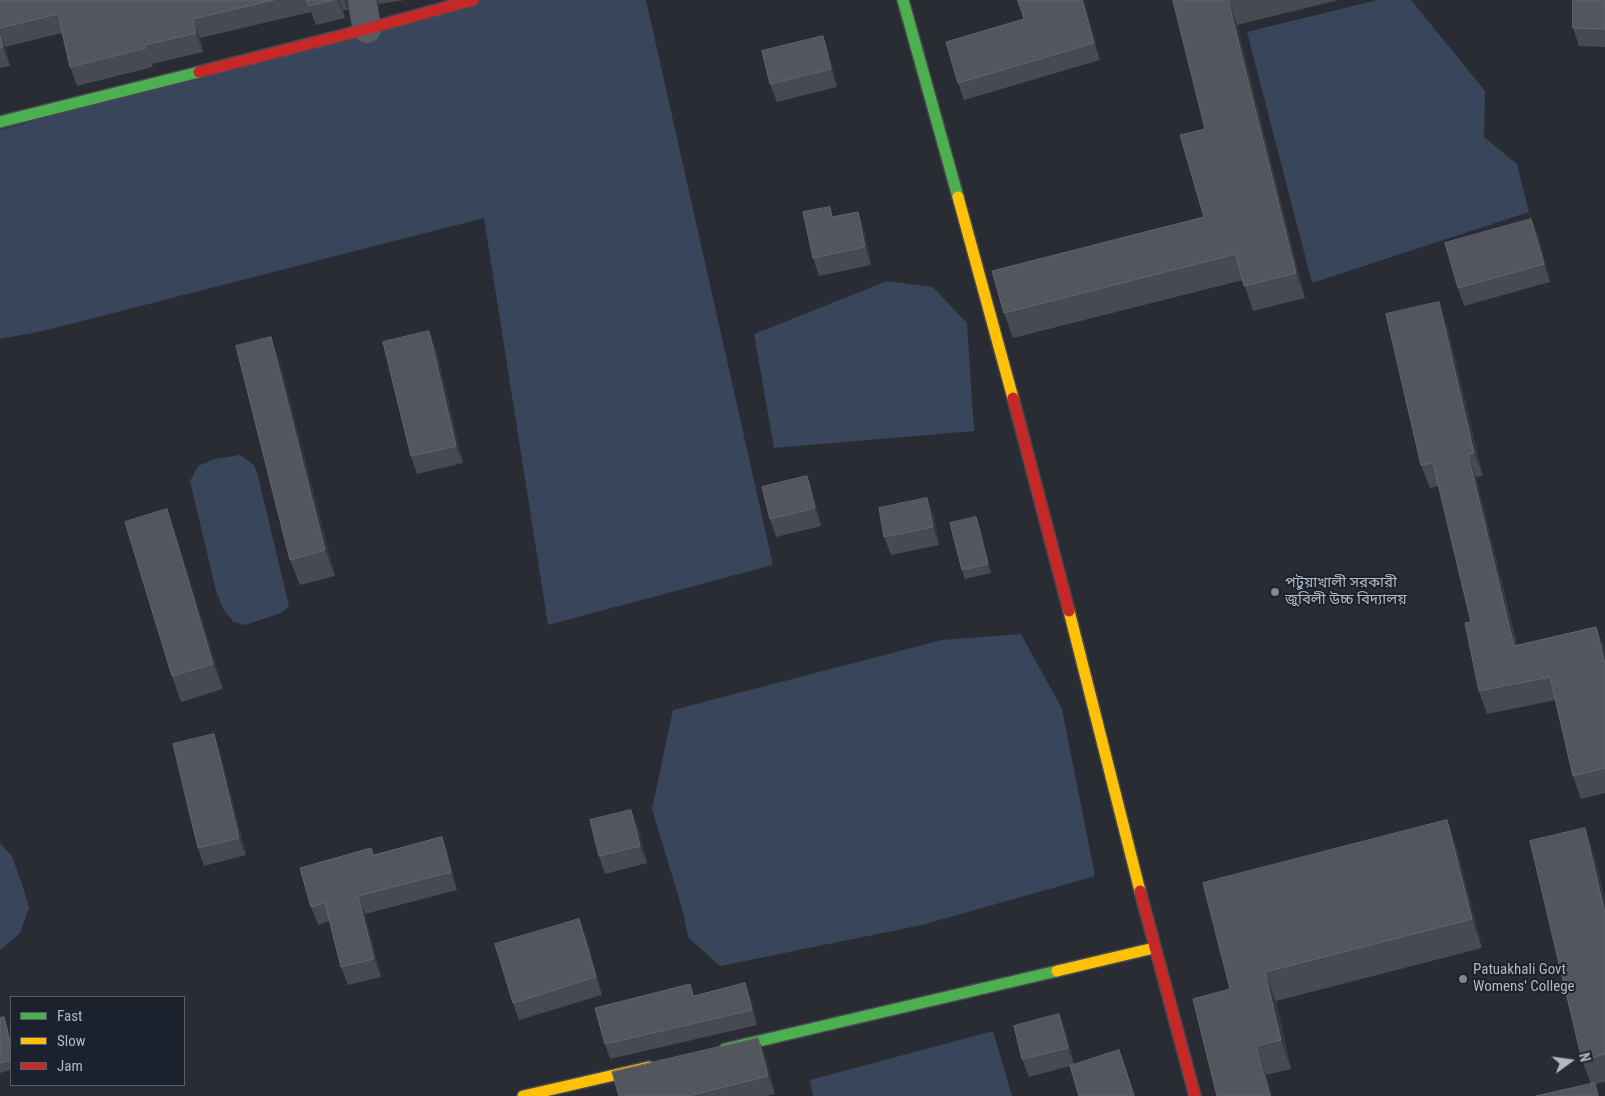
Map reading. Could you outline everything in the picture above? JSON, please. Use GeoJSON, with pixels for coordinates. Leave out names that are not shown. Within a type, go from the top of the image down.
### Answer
{"type":"FeatureCollection","features":[{"type":"Feature","properties":{"kind":"street"},"geometry":{"type":"LineString","coordinates":[[362,0],[367,29]]}},
{"type":"Feature","properties":{"kind":"street"},"geometry":{"type":"LineString","coordinates":[[0,122],[367,29],[473,0]]}},
{"type":"Feature","properties":{"kind":"street"},"geometry":{"type":"LineString","coordinates":[[903,0],[1034,472],[1154,948],[1195,1096]]}},
{"type":"Feature","properties":{"kind":"street"},"geometry":{"type":"LineString","coordinates":[[714,1052],[1154,948]]}},
{"type":"Feature","properties":{"kind":"street"},"geometry":{"type":"LineString","coordinates":[[523,1096],[657,1065]]}},
{"type":"Feature","properties":{"kind":"water"},"geometry":{"type":"Polygon","coordinates":[[[480,0],[646,0],[773,565],[548,625],[484,218],[43,331],[0,339],[0,130],[480,0]]]}},
{"type":"Feature","properties":{"kind":"water"},"geometry":{"type":"Polygon","coordinates":[[[1377,0],[1411,0],[1485,91],[1484,137],[1517,164],[1529,212],[1312,283],[1247,32],[1377,0]]]}},
{"type":"Feature","properties":{"kind":"water"},"geometry":{"type":"Polygon","coordinates":[[[887,281],[933,287],[967,323],[974,431],[774,448],[754,334],[887,281]]]}},
{"type":"Feature","properties":{"kind":"water"},"geometry":{"type":"Polygon","coordinates":[[[240,455],[254,465],[257,472],[289,606],[281,613],[245,625],[234,622],[223,609],[216,591],[190,481],[198,466],[215,459],[240,455]]]}},
{"type":"Feature","properties":{"kind":"water"},"geometry":{"type":"Polygon","coordinates":[[[1021,634],[1062,709],[1095,876],[922,925],[720,966],[688,937],[683,912],[652,809],[673,710],[942,640],[1021,634]]]}},
{"type":"Feature","properties":{"kind":"water"},"geometry":{"type":"Polygon","coordinates":[[[0,843],[12,856],[29,908],[20,933],[0,950],[0,843]]]}},
{"type":"Feature","properties":{"kind":"water"},"geometry":{"type":"Polygon","coordinates":[[[993,1031],[1012,1096],[813,1096],[810,1080],[993,1031]]]}},
{"type":"Feature","properties":{"kind":"building"},"geometry":{"type":"Polygon","coordinates":[[[0,0],[274,0],[193,19],[196,33],[145,45],[146,48],[70,67],[58,14],[0,28],[0,0]]]}},
{"type":"Feature","properties":{"kind":"building"},"geometry":{"type":"Polygon","coordinates":[[[307,0],[334,0],[309,6],[307,0]]]}},
{"type":"Feature","properties":{"kind":"building"},"geometry":{"type":"Polygon","coordinates":[[[1018,0],[1082,0],[1094,43],[958,83],[946,42],[1024,19],[1018,0]]]}},
{"type":"Feature","properties":{"kind":"building"},"geometry":{"type":"Polygon","coordinates":[[[1228,0],[1296,273],[1244,286],[1236,254],[1004,313],[992,271],[1204,217],[1180,135],[1205,129],[1173,1],[1228,0]]]}},
{"type":"Feature","properties":{"kind":"building"},"geometry":{"type":"Polygon","coordinates":[[[1573,0],[1605,0],[1605,29],[1573,28],[1573,0]]]}},
{"type":"Feature","properties":{"kind":"building"},"geometry":{"type":"Polygon","coordinates":[[[0,35],[3,47],[0,48],[0,35]]]}},
{"type":"Feature","properties":{"kind":"building"},"geometry":{"type":"Polygon","coordinates":[[[823,36],[831,69],[770,84],[762,51],[823,36]]]}},
{"type":"Feature","properties":{"kind":"building"},"geometry":{"type":"Polygon","coordinates":[[[830,207],[832,217],[858,212],[865,247],[813,258],[803,212],[830,207]]]}},
{"type":"Feature","properties":{"kind":"building"},"geometry":{"type":"Polygon","coordinates":[[[1531,219],[1544,264],[1458,288],[1445,243],[1531,219]]]}},
{"type":"Feature","properties":{"kind":"building"},"geometry":{"type":"Polygon","coordinates":[[[1439,302],[1474,453],[1468,454],[1514,646],[1596,627],[1605,664],[1605,768],[1573,776],[1550,677],[1479,691],[1465,623],[1471,622],[1433,463],[1421,465],[1386,314],[1439,302]]]}},
{"type":"Feature","properties":{"kind":"building"},"geometry":{"type":"Polygon","coordinates":[[[429,331],[456,446],[411,456],[383,342],[429,331]]]}},
{"type":"Feature","properties":{"kind":"building"},"geometry":{"type":"Polygon","coordinates":[[[271,337],[325,550],[290,560],[236,346],[271,337]]]}},
{"type":"Feature","properties":{"kind":"building"},"geometry":{"type":"Polygon","coordinates":[[[807,476],[815,508],[770,519],[762,487],[807,476]]]}},
{"type":"Feature","properties":{"kind":"building"},"geometry":{"type":"Polygon","coordinates":[[[927,498],[933,527],[884,537],[879,508],[927,498]]]}},
{"type":"Feature","properties":{"kind":"building"},"geometry":{"type":"Polygon","coordinates":[[[167,509],[213,664],[172,676],[125,522],[167,509]]]}},
{"type":"Feature","properties":{"kind":"building"},"geometry":{"type":"Polygon","coordinates":[[[976,517],[988,564],[962,570],[950,523],[976,517]]]}},
{"type":"Feature","properties":{"kind":"building"},"geometry":{"type":"Polygon","coordinates":[[[214,734],[239,838],[198,848],[173,744],[214,734]]]}},
{"type":"Feature","properties":{"kind":"building"},"geometry":{"type":"Polygon","coordinates":[[[631,810],[640,846],[599,856],[590,820],[631,810]]]}},
{"type":"Feature","properties":{"kind":"building"},"geometry":{"type":"Polygon","coordinates":[[[1447,820],[1472,919],[1265,972],[1281,1040],[1256,1046],[1270,1096],[1217,1096],[1193,999],[1230,989],[1203,883],[1447,820]]]}},
{"type":"Feature","properties":{"kind":"building"},"geometry":{"type":"Polygon","coordinates":[[[1585,828],[1605,913],[1605,1054],[1582,1060],[1530,841],[1585,828]]]}},
{"type":"Feature","properties":{"kind":"building"},"geometry":{"type":"Polygon","coordinates":[[[442,837],[451,872],[358,896],[374,959],[341,967],[325,903],[311,907],[300,868],[371,848],[373,855],[442,837]]]}},
{"type":"Feature","properties":{"kind":"building"},"geometry":{"type":"Polygon","coordinates":[[[579,919],[596,977],[513,1003],[495,944],[579,919]]]}},
{"type":"Feature","properties":{"kind":"building"},"geometry":{"type":"Polygon","coordinates":[[[745,983],[752,1010],[605,1044],[595,1008],[690,984],[693,996],[745,983]]]}},
{"type":"Feature","properties":{"kind":"building"},"geometry":{"type":"Polygon","coordinates":[[[1059,1014],[1068,1048],[1022,1059],[1014,1026],[1059,1014]]]}},
{"type":"Feature","properties":{"kind":"building"},"geometry":{"type":"Polygon","coordinates":[[[4,1017],[10,1042],[10,1060],[0,1063],[0,1018],[4,1017]]]}},
{"type":"Feature","properties":{"kind":"building"},"geometry":{"type":"Polygon","coordinates":[[[758,1038],[768,1076],[688,1096],[619,1096],[612,1072],[758,1038]]]}},
{"type":"Feature","properties":{"kind":"building"},"geometry":{"type":"Polygon","coordinates":[[[1119,1050],[1134,1096],[1079,1096],[1070,1066],[1119,1050]]]}},
{"type":"Feature","properties":{"kind":"building"},"geometry":{"type":"Polygon","coordinates":[[[1595,1083],[1598,1096],[1536,1096],[1595,1083]]]}},
{"type":"Feature","properties":{"kind":"traffic: fast"},"geometry":{"type":"LineString","coordinates":[[903,0],[958,197]]}},
{"type":"Feature","properties":{"kind":"traffic: fast"},"geometry":{"type":"LineString","coordinates":[[0,122],[199,72]]}},
{"type":"Feature","properties":{"kind":"traffic: fast"},"geometry":{"type":"LineString","coordinates":[[725,1049],[1057,971]]}},
{"type":"Feature","properties":{"kind":"traffic: slow"},"geometry":{"type":"LineString","coordinates":[[958,197],[1013,398]]}},
{"type":"Feature","properties":{"kind":"traffic: slow"},"geometry":{"type":"LineString","coordinates":[[1069,611],[1140,891]]}},
{"type":"Feature","properties":{"kind":"traffic: slow"},"geometry":{"type":"LineString","coordinates":[[1057,971],[1154,948]]}},
{"type":"Feature","properties":{"kind":"traffic: slow"},"geometry":{"type":"LineString","coordinates":[[523,1096],[649,1067]]}},
{"type":"Feature","properties":{"kind":"traffic: jam"},"geometry":{"type":"LineString","coordinates":[[199,72],[473,0]]}},
{"type":"Feature","properties":{"kind":"traffic: jam"},"geometry":{"type":"LineString","coordinates":[[1013,398],[1069,611]]}},
{"type":"Feature","properties":{"kind":"traffic: jam"},"geometry":{"type":"LineString","coordinates":[[1140,891],[1195,1096]]}},
{"type":"Feature","properties":{"kind":"place","name":"পটুয়াখালী সরকারী জুবিলী উচ্চ বিদ্যালয়"},"geometry":{"type":"Point","coordinates":[1275,592]}},
{"type":"Feature","properties":{"kind":"place","name":"Patuakhali Govt Womens' College"},"geometry":{"type":"Point","coordinates":[1463,979]}}]}
